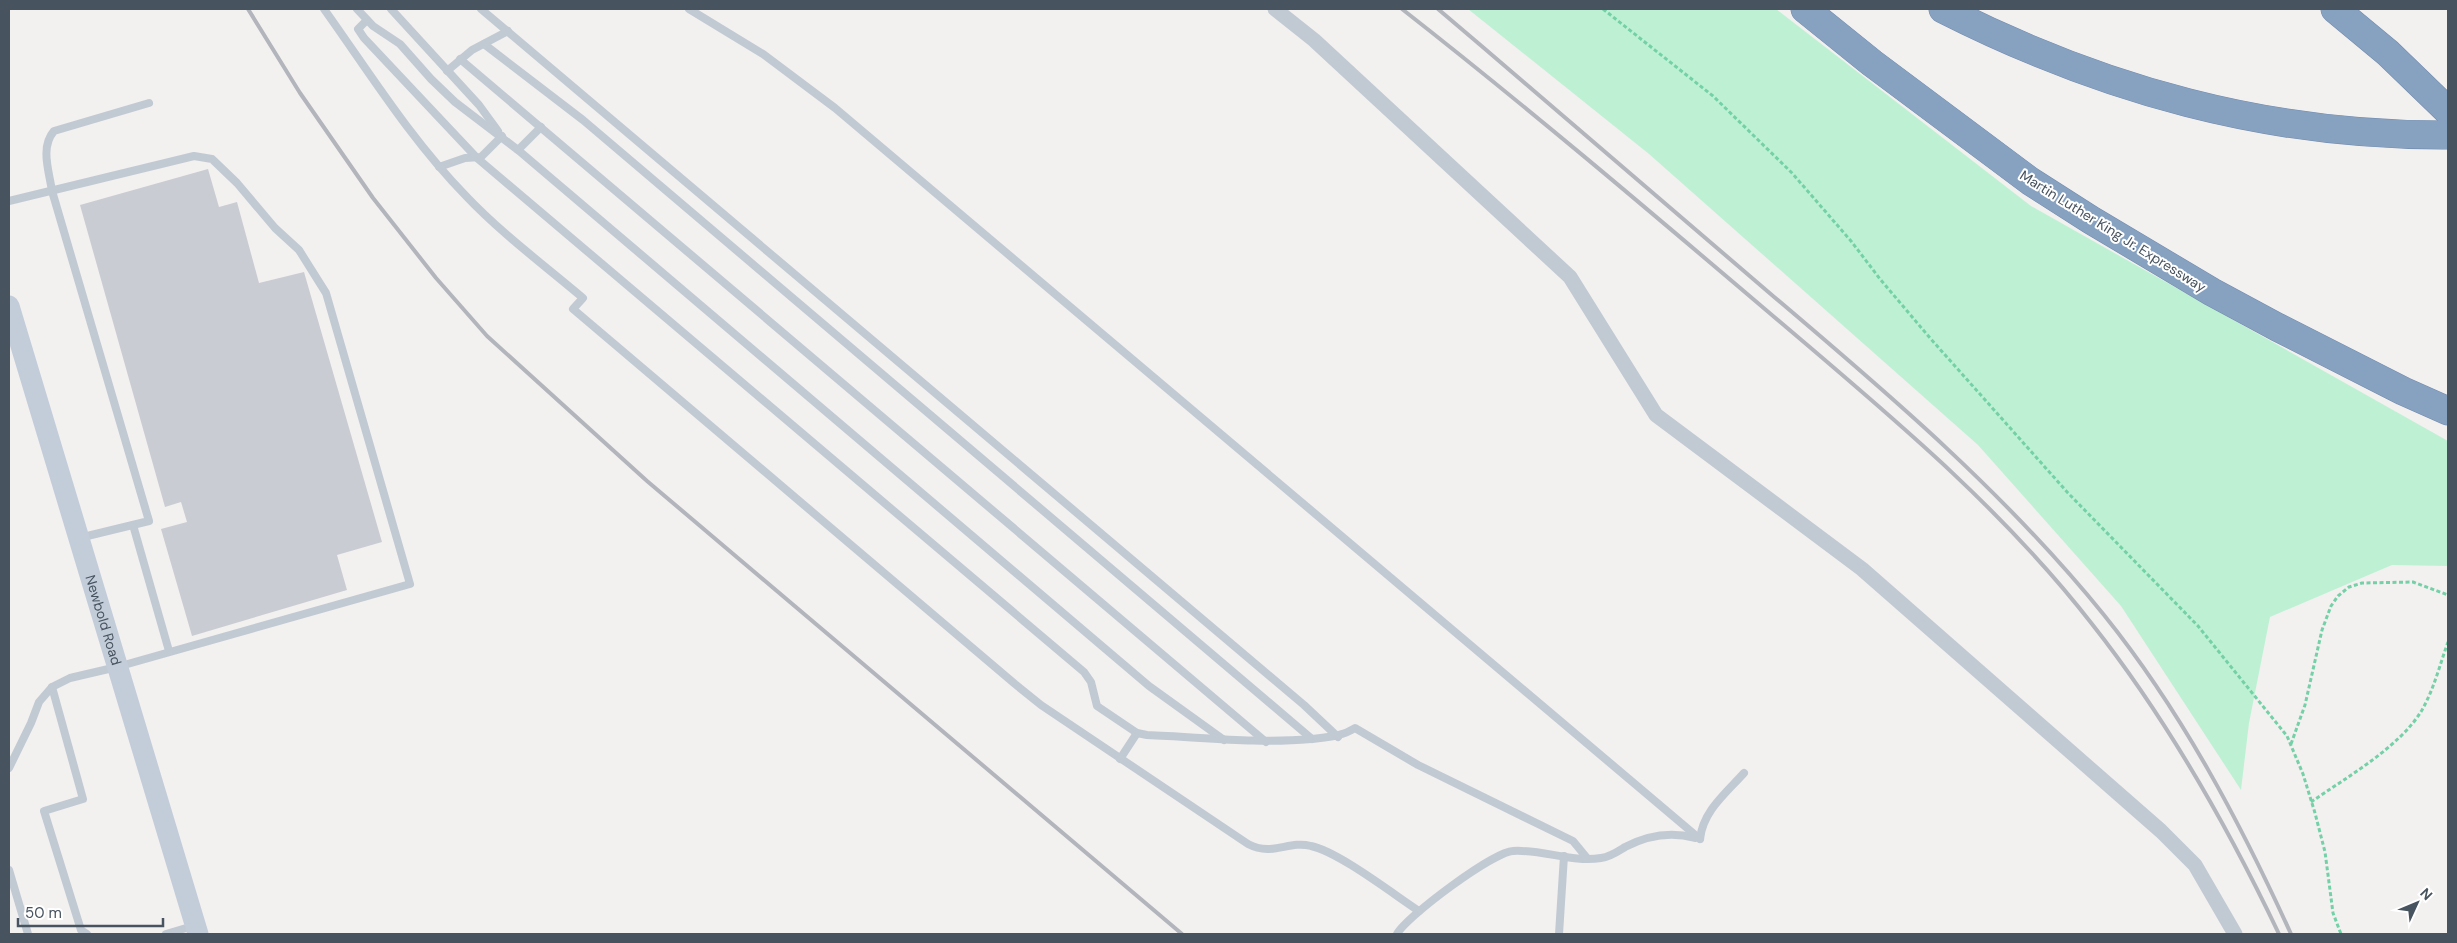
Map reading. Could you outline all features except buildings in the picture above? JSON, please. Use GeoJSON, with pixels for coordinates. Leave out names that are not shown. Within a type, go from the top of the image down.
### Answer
{"type":"FeatureCollection","features":[{"type":"Feature","properties":{"kind":"highway"},"geometry":{"type":"LineString","coordinates":[[1943,9],[2029,49],[2128,86],[2180,102],[2285,124],[2405,135],[2448,135]]}},
{"type":"Feature","properties":{"kind":"highway"},"geometry":{"type":"LineString","coordinates":[[2335,9],[2388,53],[2424,87]]}},
{"type":"Feature","properties":{"kind":"highway"},"geometry":{"type":"LineString","coordinates":[[2348,9],[2448,111]]}},
{"type":"Feature","properties":{"kind":"highway","name":"Martin Luther King Jr. Expressway"},"geometry":{"type":"LineString","coordinates":[[1810,14],[2030,181],[2106,229],[2212,292],[2277,327],[2385,382],[2448,411]]}},
{"type":"Feature","properties":{"kind":"main road","name":"Newbold Road"},"geometry":{"type":"LineString","coordinates":[[9,306],[77,539],[196,930]]}},
{"type":"Feature","properties":{"kind":"street"},"geometry":{"type":"LineString","coordinates":[[1275,9],[1314,40],[1570,277],[1656,415],[1862,569],[2161,831],[2195,865],[2235,934]]}},
{"type":"Feature","properties":{"kind":"lane"},"geometry":{"type":"LineString","coordinates":[[324,9],[400,116],[439,166],[476,207],[583,298],[573,309],[1015,684],[1041,705],[1255,848],[1270,850],[1305,845],[1320,848],[1419,911]]}},
{"type":"Feature","properties":{"kind":"lane"},"geometry":{"type":"LineString","coordinates":[[357,9],[367,20],[400,44],[455,102],[502,136],[1149,686],[1226,741]]}},
{"type":"Feature","properties":{"kind":"lane"},"geometry":{"type":"LineString","coordinates":[[391,9],[479,105],[502,136]]}},
{"type":"Feature","properties":{"kind":"lane"},"geometry":{"type":"LineString","coordinates":[[481,9],[1304,705],[1338,737]]}},
{"type":"Feature","properties":{"kind":"lane"},"geometry":{"type":"LineString","coordinates":[[689,9],[763,54],[835,108],[1700,839]]}},
{"type":"Feature","properties":{"kind":"lane"},"geometry":{"type":"LineString","coordinates":[[367,20],[358,29],[364,38],[477,158],[1084,672],[1092,682],[1097,706],[1138,733],[1226,741],[1266,742],[1338,737],[1355,728],[1418,765],[1573,841],[1587,858]]}},
{"type":"Feature","properties":{"kind":"lane"},"geometry":{"type":"LineString","coordinates":[[447,71],[460,59],[508,32]]}},
{"type":"Feature","properties":{"kind":"lane"},"geometry":{"type":"LineString","coordinates":[[484,44],[583,120],[1312,739]]}},
{"type":"Feature","properties":{"kind":"lane"},"geometry":{"type":"LineString","coordinates":[[460,59],[1266,742]]}},
{"type":"Feature","properties":{"kind":"lane"},"geometry":{"type":"LineString","coordinates":[[77,539],[149,521],[52,191],[46,146],[47,138],[54,131],[149,102]]}},
{"type":"Feature","properties":{"kind":"lane"},"geometry":{"type":"LineString","coordinates":[[518,150],[541,127]]}},
{"type":"Feature","properties":{"kind":"lane"},"geometry":{"type":"LineString","coordinates":[[439,166],[465,158],[477,158],[486,154],[502,136]]}},
{"type":"Feature","properties":{"kind":"lane"},"geometry":{"type":"LineString","coordinates":[[9,201],[194,156],[212,159],[237,183],[275,228],[299,250],[326,293],[410,584],[116,667],[70,678],[52,687],[39,702],[9,768]]}},
{"type":"Feature","properties":{"kind":"lane"},"geometry":{"type":"LineString","coordinates":[[133,526],[169,651]]}},
{"type":"Feature","properties":{"kind":"lane"},"geometry":{"type":"LineString","coordinates":[[52,687],[83,799],[44,811],[80,930],[86,934]]}},
{"type":"Feature","properties":{"kind":"lane"},"geometry":{"type":"LineString","coordinates":[[1120,758],[1138,733]]}},
{"type":"Feature","properties":{"kind":"lane"},"geometry":{"type":"LineString","coordinates":[[1700,839],[1701,826],[1707,814],[1744,773]]}},
{"type":"Feature","properties":{"kind":"lane"},"geometry":{"type":"LineString","coordinates":[[1397,934],[1405,923],[1419,911],[1500,854],[1524,851],[1587,858],[1607,857],[1633,843],[1658,835],[1682,834],[1700,839]]}},
{"type":"Feature","properties":{"kind":"lane"},"geometry":{"type":"LineString","coordinates":[[1559,934],[1564,856]]}},
{"type":"Feature","properties":{"kind":"lane"},"geometry":{"type":"LineString","coordinates":[[9,870],[28,934]]}},
{"type":"Feature","properties":{"kind":"lane"},"geometry":{"type":"LineString","coordinates":[[166,934],[196,930]]}},
{"type":"Feature","properties":{"kind":"path"},"geometry":{"type":"LineString","coordinates":[[1603,9],[1713,96],[1792,173],[1851,241],[1880,279],[1930,338],[2061,485],[2198,626],[2287,736],[2311,802],[2325,852],[2333,913],[2341,934]]}},
{"type":"Feature","properties":{"kind":"path"},"geometry":{"type":"LineString","coordinates":[[2291,745],[2305,705],[2322,630],[2331,606],[2338,596],[2349,587],[2362,584],[2413,582],[2448,595]]}},
{"type":"Feature","properties":{"kind":"path"},"geometry":{"type":"LineString","coordinates":[[2311,802],[2377,755],[2412,725],[2424,708],[2448,642]]}},
{"type":"Feature","properties":{"kind":"green space"},"geometry":{"type":"Polygon","coordinates":[[[1468,9],[1776,9],[2031,206],[2448,441],[2448,566],[2392,565],[2270,617],[2249,723],[2241,790],[2121,606],[1978,445],[1649,154],[1468,9]]]}},
{"type":"Feature","properties":{"kind":"railway"},"geometry":{"type":"LineString","coordinates":[[248,9],[300,93],[373,198],[436,278],[487,336],[647,481],[1182,934]]}},
{"type":"Feature","properties":{"kind":"railway"},"geometry":{"type":"LineString","coordinates":[[1402,9],[1585,158],[1852,384],[1937,459],[2018,538],[2092,624],[2146,697],[2217,813],[2279,934]]}},
{"type":"Feature","properties":{"kind":"railway"},"geometry":{"type":"LineString","coordinates":[[1438,9],[1904,409],[2028,528],[2104,615],[2159,690],[2208,769],[2230,809],[2291,934]]}}]}
